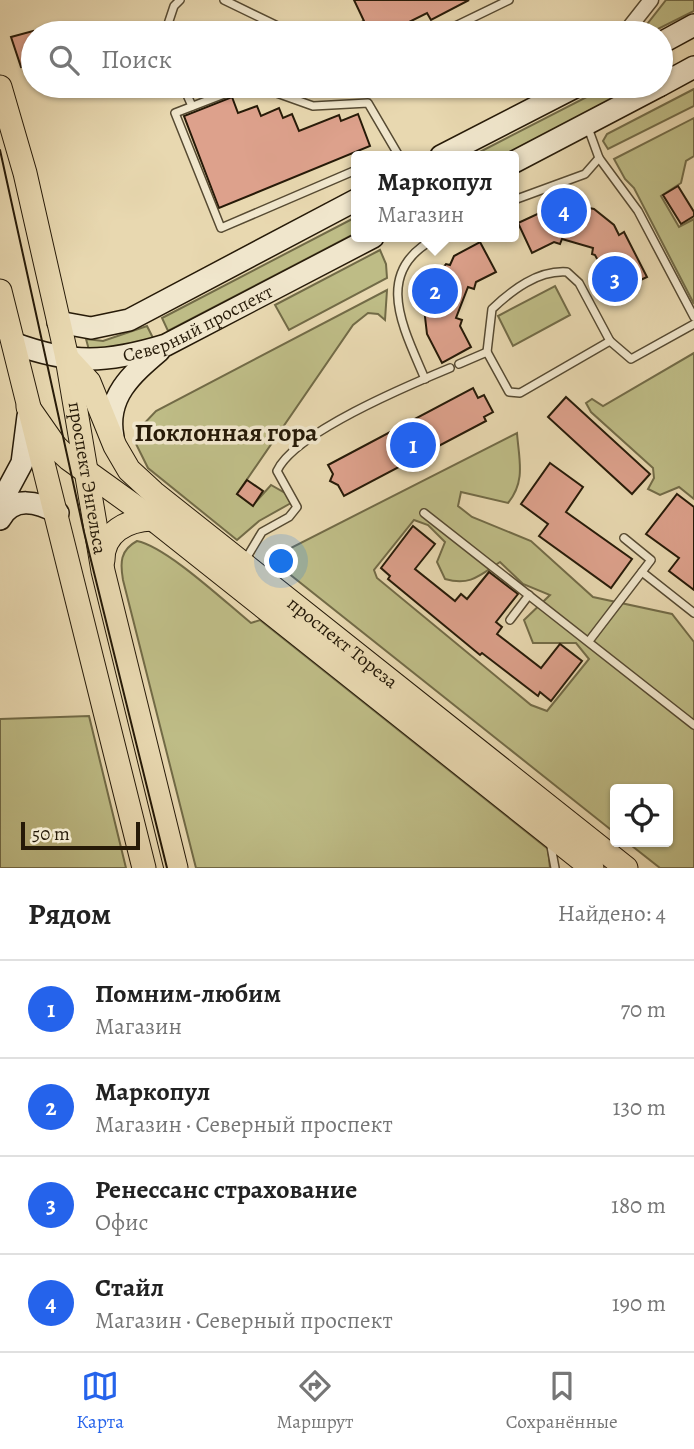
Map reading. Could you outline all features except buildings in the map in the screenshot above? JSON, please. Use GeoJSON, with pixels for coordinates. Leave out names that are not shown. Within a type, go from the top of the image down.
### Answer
{"type":"FeatureCollection","features":[{"type":"Feature","properties":{"kind":"main road"},"geometry":{"type":"LineString","coordinates":[[673,36],[694,25]]}},
{"type":"Feature","properties":{"kind":"main road"},"geometry":{"type":"LineString","coordinates":[[673,78],[694,67]]}},
{"type":"Feature","properties":{"kind":"main road","name":"проспект Энгельса"},"geometry":{"type":"LineString","coordinates":[[0,87],[25,173],[66,358],[103,570],[176,868]]}},
{"type":"Feature","properties":{"kind":"main road"},"geometry":{"type":"LineString","coordinates":[[450,151],[554,98]]}},
{"type":"Feature","properties":{"kind":"main road"},"geometry":{"type":"LineString","coordinates":[[519,159],[635,98]]}},
{"type":"Feature","properties":{"kind":"main road","name":"Северный проспект"},"geometry":{"type":"LineString","coordinates":[[58,322],[91,328],[129,320],[351,204]]}},
{"type":"Feature","properties":{"kind":"main road","name":"Северный проспект"},"geometry":{"type":"LineString","coordinates":[[13,343],[47,356],[112,360],[166,345],[363,242]]}},
{"type":"Feature","properties":{"kind":"main road","name":"проспект Энгельса"},"geometry":{"type":"LineString","coordinates":[[0,291],[58,513],[144,868]]}},
{"type":"Feature","properties":{"kind":"main road"},"geometry":{"type":"LineString","coordinates":[[115,446],[111,427],[113,406],[121,388],[134,372],[166,345]]}},
{"type":"Feature","properties":{"kind":"main road","name":"проспект Тореза"},"geometry":{"type":"LineString","coordinates":[[66,358],[89,382],[115,446],[129,470],[242,564],[625,868]]}},
{"type":"Feature","properties":{"kind":"main road"},"geometry":{"type":"LineString","coordinates":[[0,504],[22,463],[29,407]]}},
{"type":"Feature","properties":{"kind":"main road","name":"проспект Тореза"},"geometry":{"type":"LineString","coordinates":[[29,407],[56,447],[152,519],[592,868]]}},
{"type":"Feature","properties":{"kind":"main road"},"geometry":{"type":"LineString","coordinates":[[0,519],[5,510],[26,502],[40,503],[58,513]]}},
{"type":"Feature","properties":{"kind":"main road"},"geometry":{"type":"LineString","coordinates":[[103,570],[103,553],[109,538],[128,523],[152,519]]}},
{"type":"Feature","properties":{"kind":"street"},"geometry":{"type":"LineString","coordinates":[[635,21],[652,0]]}},
{"type":"Feature","properties":{"kind":"lane"},"geometry":{"type":"LineString","coordinates":[[169,21],[174,6],[180,0]]}},
{"type":"Feature","properties":{"kind":"lane"},"geometry":{"type":"LineString","coordinates":[[224,0],[267,21]]}},
{"type":"Feature","properties":{"kind":"lane"},"geometry":{"type":"LineString","coordinates":[[466,21],[509,0]]}},
{"type":"Feature","properties":{"kind":"lane"},"geometry":{"type":"LineString","coordinates":[[188,98],[192,106]]}},
{"type":"Feature","properties":{"kind":"lane"},"geometry":{"type":"LineString","coordinates":[[213,98],[175,113],[221,228],[351,172]]}},
{"type":"Feature","properties":{"kind":"lane"},"geometry":{"type":"LineString","coordinates":[[291,98],[313,106],[368,103],[393,151]]}},
{"type":"Feature","properties":{"kind":"lane"},"geometry":{"type":"LineString","coordinates":[[586,124],[599,158],[638,211],[694,317]]}},
{"type":"Feature","properties":{"kind":"lane"},"geometry":{"type":"LineString","coordinates":[[519,198],[585,174],[599,158]]}},
{"type":"Feature","properties":{"kind":"lane"},"geometry":{"type":"LineString","coordinates":[[425,379],[400,321],[397,280],[404,262],[427,242]]}},
{"type":"Feature","properties":{"kind":"lane"},"geometry":{"type":"LineString","coordinates":[[610,341],[520,393],[509,392],[487,352],[492,309],[511,291],[553,271],[567,272],[579,283],[610,341],[631,359],[694,324]]}},
{"type":"Feature","properties":{"kind":"lane"},"geometry":{"type":"LineString","coordinates":[[459,364],[487,352]]}},
{"type":"Feature","properties":{"kind":"lane"},"geometry":{"type":"LineString","coordinates":[[242,564],[262,533],[289,517],[297,507],[277,471],[282,459],[308,438],[450,368]]}},
{"type":"Feature","properties":{"kind":"lane"},"geometry":{"type":"LineString","coordinates":[[424,513],[694,725]]}},
{"type":"Feature","properties":{"kind":"lane"},"geometry":{"type":"LineString","coordinates":[[589,641],[651,560],[624,538]]}},
{"type":"Feature","properties":{"kind":"lane"},"geometry":{"type":"LineString","coordinates":[[642,572],[694,613]]}},
{"type":"Feature","properties":{"kind":"lane"},"geometry":{"type":"LineString","coordinates":[[510,620],[529,595]]}},
{"type":"Feature","properties":{"kind":"lane"},"geometry":{"type":"LineString","coordinates":[[549,834],[555,868]]}},
{"type":"Feature","properties":{"kind":"shaded area"},"geometry":{"type":"Polygon","coordinates":[[[666,0],[694,0],[694,11],[673,22],[650,21],[666,0]]]}},
{"type":"Feature","properties":{"kind":"shaded area"},"geometry":{"type":"Polygon","coordinates":[[[694,89],[694,106],[608,149],[603,141],[607,134],[694,89]]]}},
{"type":"Feature","properties":{"kind":"shaded area"},"geometry":{"type":"Polygon","coordinates":[[[585,98],[617,98],[514,151],[482,151],[585,98]]]}},
{"type":"Feature","properties":{"kind":"shaded area"},"geometry":{"type":"Polygon","coordinates":[[[694,118],[694,156],[686,161],[681,183],[661,196],[679,227],[694,219],[694,304],[634,188],[625,179],[614,159],[694,118]]]}},
{"type":"Feature","properties":{"kind":"shaded area"},"geometry":{"type":"Polygon","coordinates":[[[351,220],[351,236],[168,331],[162,318],[351,220]]]}},
{"type":"Feature","properties":{"kind":"shaded area"},"geometry":{"type":"Polygon","coordinates":[[[380,250],[386,264],[387,278],[289,330],[275,305],[380,250]]]}},
{"type":"Feature","properties":{"kind":"shaded area"},"geometry":{"type":"Polygon","coordinates":[[[555,286],[570,315],[513,346],[498,316],[555,286]]]}},
{"type":"Feature","properties":{"kind":"shaded area"},"geometry":{"type":"Polygon","coordinates":[[[387,290],[385,320],[378,314],[368,313],[353,325],[237,494],[253,505],[271,485],[285,493],[291,503],[259,521],[237,540],[148,468],[135,442],[138,430],[156,411],[387,290]]]}},
{"type":"Feature","properties":{"kind":"shaded area"},"geometry":{"type":"Polygon","coordinates":[[[147,326],[153,338],[125,347],[89,350],[86,339],[103,341],[147,326]]]}},
{"type":"Feature","properties":{"kind":"shaded area"},"geometry":{"type":"Polygon","coordinates":[[[694,353],[694,499],[679,487],[660,495],[648,489],[654,478],[653,468],[591,412],[586,403],[592,399],[603,406],[694,353]]]}},
{"type":"Feature","properties":{"kind":"shaded area"},"geometry":{"type":"Polygon","coordinates":[[[517,433],[519,478],[514,495],[508,503],[461,492],[458,506],[472,517],[531,541],[593,597],[672,614],[694,642],[694,868],[660,868],[633,847],[673,847],[673,784],[610,784],[610,829],[273,561],[277,555],[517,433]],[[414,520],[374,570],[377,578],[531,705],[547,711],[589,659],[576,643],[533,643],[524,620],[550,595],[523,584],[500,562],[468,580],[445,579],[437,562],[445,542],[428,525],[414,520]]]}},
{"type":"Feature","properties":{"kind":"shaded area"},"geometry":{"type":"Polygon","coordinates":[[[137,541],[164,553],[251,623],[260,620],[548,849],[550,868],[196,868],[123,580],[122,558],[127,548],[137,541]]]}},
{"type":"Feature","properties":{"kind":"shaded area"},"geometry":{"type":"Polygon","coordinates":[[[89,716],[126,868],[0,868],[0,719],[89,716]]]}},
{"type":"Feature","properties":{"kind":"tram line"},"geometry":{"type":"LineString","coordinates":[[0,150],[84,532],[167,868]]}},
{"type":"Feature","properties":{"kind":"place","name":"Стайл"},"geometry":{"type":"Point","coordinates":[564,211]}},
{"type":"Feature","properties":{"kind":"place","name":"Ренессанс страхование"},"geometry":{"type":"Point","coordinates":[615,279]}},
{"type":"Feature","properties":{"kind":"place","name":"Маркопул"},"geometry":{"type":"Point","coordinates":[435,291]}},
{"type":"Feature","properties":{"kind":"place","name":"Помним-любим"},"geometry":{"type":"Point","coordinates":[413,445]}},
{"type":"Feature","properties":{"kind":"district","name":"Поклонная гора"},"geometry":{"type":"Point","coordinates":[226,432]}}]}
